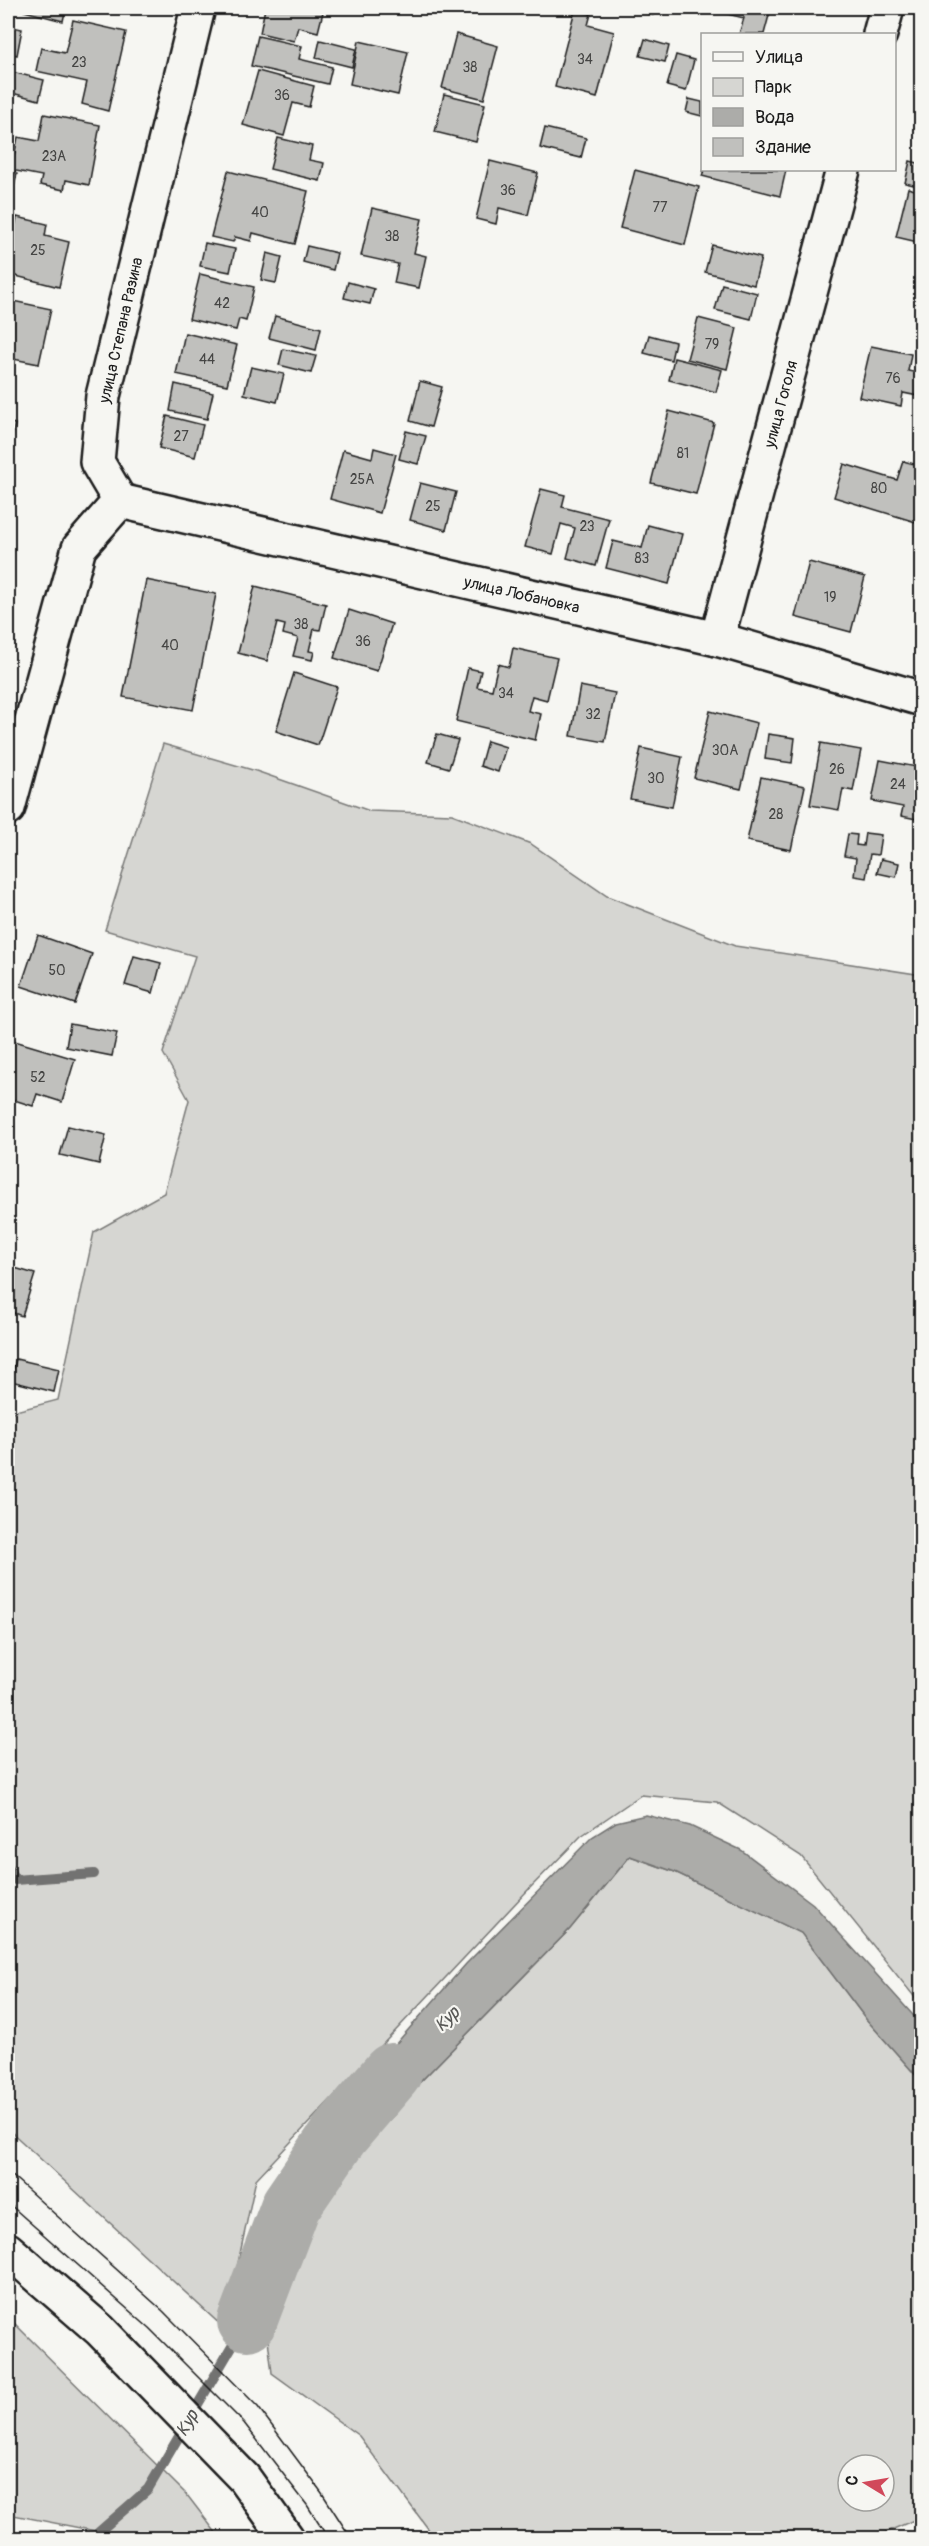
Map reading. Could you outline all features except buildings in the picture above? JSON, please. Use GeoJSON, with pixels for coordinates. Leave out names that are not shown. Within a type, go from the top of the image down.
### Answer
{"type":"FeatureCollection","features":[{"type":"Feature","properties":{"kind":"street","name":"улица Степана Разина"},"geometry":{"type":"LineString","coordinates":[[120,501],[97,462],[103,396],[198,8]]}},
{"type":"Feature","properties":{"kind":"street"},"geometry":{"type":"LineString","coordinates":[[880,33],[887,8]]}},
{"type":"Feature","properties":{"kind":"street","name":"улица Гоголя"},"geometry":{"type":"LineString","coordinates":[[717,639],[843,171]]}},
{"type":"Feature","properties":{"kind":"street","name":"улица Лобановка"},"geometry":{"type":"LineString","coordinates":[[120,501],[717,639],[921,699]]}},
{"type":"Feature","properties":{"kind":"street"},"geometry":{"type":"LineString","coordinates":[[8,808],[79,548],[120,501]]}},
{"type":"Feature","properties":{"kind":"street"},"geometry":{"type":"LineString","coordinates":[[8,2250],[100,2330],[244,2478],[288,2538]]}},
{"type":"Feature","properties":{"kind":"green space"},"geometry":{"type":"Polygon","coordinates":[[[163,744],[256,771],[370,811],[452,814],[531,844],[607,896],[735,946],[922,975],[921,2005],[801,1856],[717,1802],[641,1795],[581,1836],[256,2179],[224,2328],[8,2129],[8,1413],[58,1400],[94,1232],[164,1193],[189,1100],[163,1053],[195,956],[105,930],[163,744]]]}},
{"type":"Feature","properties":{"kind":"green space"},"geometry":{"type":"Polygon","coordinates":[[[630,1856],[675,1872],[801,1933],[866,2019],[921,2081],[921,2517],[873,2538],[435,2538],[359,2436],[272,2373],[267,2331],[311,2211],[378,2125],[570,1929],[630,1856]]]}},
{"type":"Feature","properties":{"kind":"green space"},"geometry":{"type":"Polygon","coordinates":[[[8,2317],[187,2495],[220,2538],[117,2538],[111,2534],[8,2514],[8,2317]]]}},
{"type":"Feature","properties":{"kind":"water"},"geometry":{"type":"Polygon","coordinates":[[[646,1815],[690,1826],[741,1850],[813,1904],[921,2024],[921,2081],[866,2019],[801,1933],[675,1872],[630,1856],[570,1929],[378,2125],[353,2155],[329,2120],[466,1964],[592,1837],[616,1822],[646,1815]]]}},
{"type":"Feature","properties":{"kind":"waterway"},"geometry":{"type":"LineString","coordinates":[[8,1867],[15,1880],[94,1874]]}},
{"type":"Feature","properties":{"kind":"waterway","name":"Кур"},"geometry":{"type":"LineString","coordinates":[[247,2321],[291,2205],[339,2135],[392,2073]]}},
{"type":"Feature","properties":{"kind":"waterway","name":"Кур"},"geometry":{"type":"LineString","coordinates":[[92,2538],[148,2489],[247,2321]]}},
{"type":"Feature","properties":{"kind":"tram line"},"geometry":{"type":"LineString","coordinates":[[8,2172],[163,2311],[258,2407],[322,2493],[351,2538]]}},
{"type":"Feature","properties":{"kind":"tram line"},"geometry":{"type":"LineString","coordinates":[[8,2203],[150,2329],[244,2423],[307,2505],[328,2538]]}}]}
